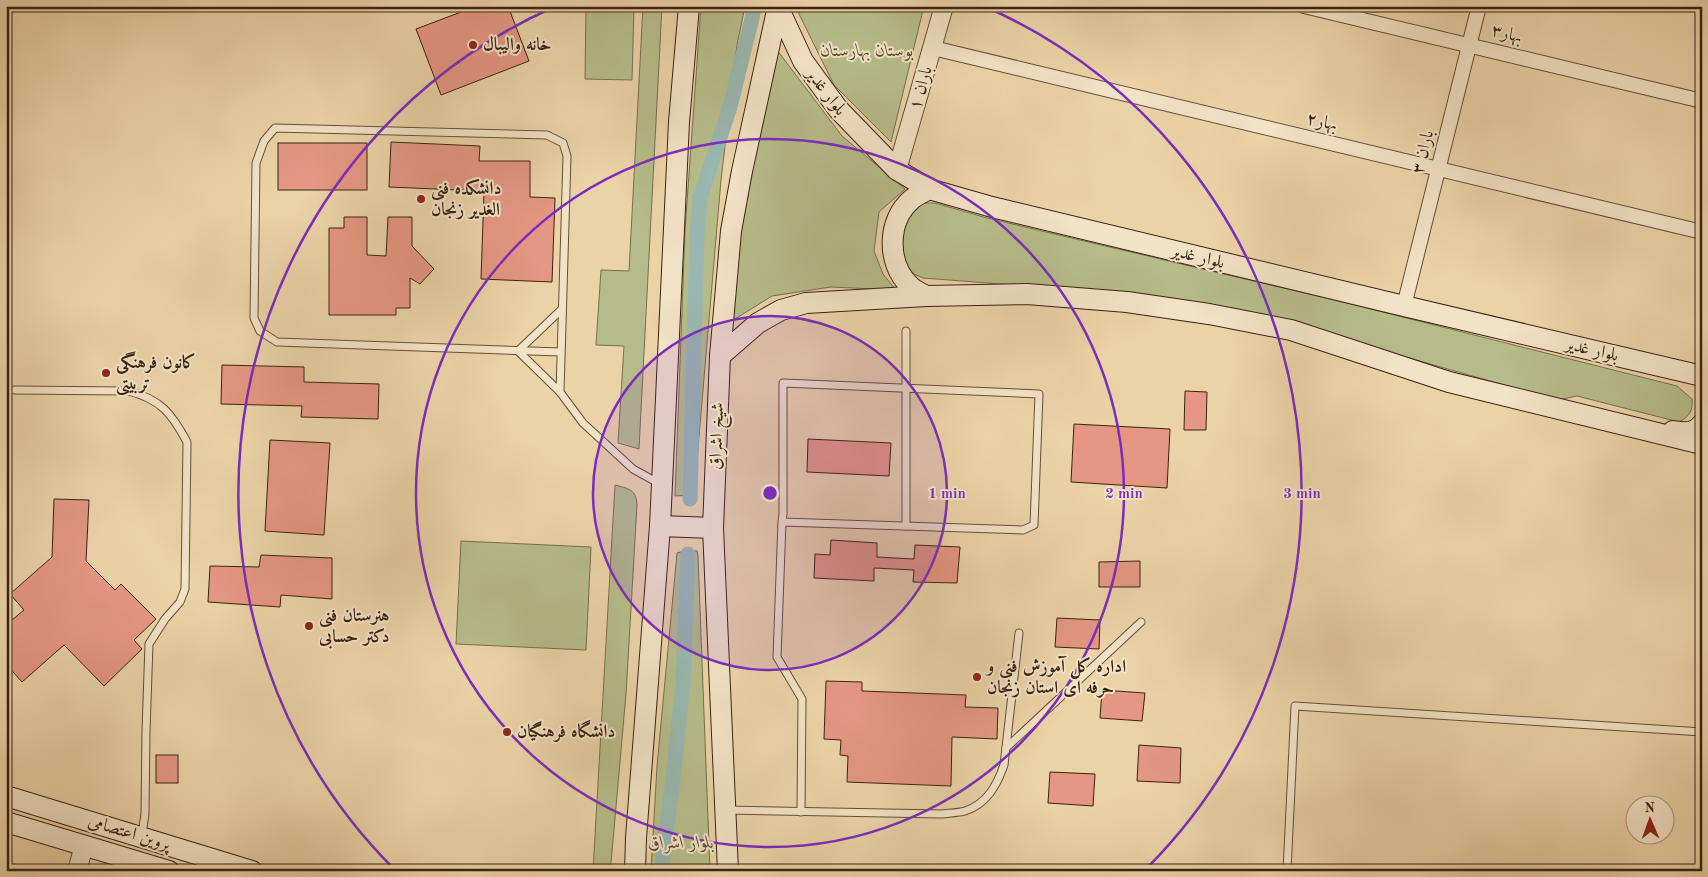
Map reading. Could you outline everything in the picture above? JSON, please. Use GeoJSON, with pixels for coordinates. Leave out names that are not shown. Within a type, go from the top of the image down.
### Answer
{"type":"FeatureCollection","features":[{"type":"Feature","properties":{"kind":"main road"},"geometry":{"type":"LineString","coordinates":[[635,871],[660,526],[679,122],[688,6]]}},
{"type":"Feature","properties":{"kind":"main road","name":"بلوار غدیر"},"geometry":{"type":"LineString","coordinates":[[778,7],[803,61],[838,109],[897,170],[929,188],[992,207],[1692,373]]}},
{"type":"Feature","properties":{"kind":"main road","name":"شیخ اشراق"},"geometry":{"type":"LineString","coordinates":[[728,871],[713,528],[720,356],[731,231],[778,7]]}},
{"type":"Feature","properties":{"kind":"main road"},"geometry":{"type":"LineString","coordinates":[[926,296],[910,286],[898,270],[892,251],[893,232],[900,214],[912,199],[929,188]]}},
{"type":"Feature","properties":{"kind":"main road"},"geometry":{"type":"LineString","coordinates":[[720,356],[758,323],[781,310],[806,303],[926,296],[1026,294],[1127,302],[1209,314],[1291,330],[1449,382],[1702,444]]}},
{"type":"Feature","properties":{"kind":"main road"},"geometry":{"type":"LineString","coordinates":[[1692,373],[1702,390]]}},
{"type":"Feature","properties":{"kind":"main road"},"geometry":{"type":"LineString","coordinates":[[1588,416],[1688,433],[1702,424]]}},
{"type":"Feature","properties":{"kind":"main road"},"geometry":{"type":"LineString","coordinates":[[660,526],[713,528]]}},
{"type":"Feature","properties":{"kind":"main road","name":"پروین اعتصامی"},"geometry":{"type":"LineString","coordinates":[[6,796],[252,871]]}},
{"type":"Feature","properties":{"kind":"main road","name":"پروین اعتصامی"},"geometry":{"type":"LineString","coordinates":[[6,822],[169,871]]}},
{"type":"Feature","properties":{"kind":"main road"},"geometry":{"type":"LineString","coordinates":[[84,845],[91,822]]}},
{"type":"Feature","properties":{"kind":"main road"},"geometry":{"type":"LineString","coordinates":[[176,871],[182,849]]}},
{"type":"Feature","properties":{"kind":"street","name":"باران ۱"},"geometry":{"type":"LineString","coordinates":[[897,170],[944,6]]}},
{"type":"Feature","properties":{"kind":"street","name":"بهار۳"},"geometry":{"type":"LineString","coordinates":[[1304,6],[1702,100]]}},
{"type":"Feature","properties":{"kind":"street","name":"باران ۳"},"geometry":{"type":"LineString","coordinates":[[1404,306],[1479,6]]}},
{"type":"Feature","properties":{"kind":"street","name":"بهار۲"},"geometry":{"type":"LineString","coordinates":[[933,48],[1702,232]]}},
{"type":"Feature","properties":{"kind":"street"},"geometry":{"type":"LineString","coordinates":[[77,871],[84,845]]}},
{"type":"Feature","properties":{"kind":"lane"},"geometry":{"type":"LineString","coordinates":[[560,392],[567,156],[563,143],[547,135],[275,128],[264,141],[256,163],[254,318],[260,331],[277,342],[561,352]]}},
{"type":"Feature","properties":{"kind":"lane"},"geometry":{"type":"LineString","coordinates":[[518,351],[562,309]]}},
{"type":"Feature","properties":{"kind":"lane"},"geometry":{"type":"LineString","coordinates":[[906,331],[906,526]]}},
{"type":"Feature","properties":{"kind":"lane"},"geometry":{"type":"LineString","coordinates":[[518,351],[560,392],[590,430],[634,469],[662,485]]}},
{"type":"Feature","properties":{"kind":"lane"},"geometry":{"type":"LineString","coordinates":[[782,522],[1023,530],[1034,525],[1039,394],[783,383],[782,522],[777,657],[802,699],[801,812]]}},
{"type":"Feature","properties":{"kind":"lane"},"geometry":{"type":"LineString","coordinates":[[15,390],[128,391],[146,395],[164,408],[178,424],[187,442],[185,589],[180,602],[165,618],[149,644],[145,814],[142,837]]}},
{"type":"Feature","properties":{"kind":"lane"},"geometry":{"type":"LineString","coordinates":[[1006,748],[1141,622]]}},
{"type":"Feature","properties":{"kind":"lane"},"geometry":{"type":"LineString","coordinates":[[725,810],[942,814],[965,811],[986,799],[998,782],[1004,765],[1019,632]]}},
{"type":"Feature","properties":{"kind":"lane"},"geometry":{"type":"LineString","coordinates":[[1287,871],[1295,706],[1702,732]]}},
{"type":"Feature","properties":{"kind":"green space"},"geometry":{"type":"Polygon","coordinates":[[[586,6],[634,6],[632,80],[585,79],[586,6]]]}},
{"type":"Feature","properties":{"kind":"green space"},"geometry":{"type":"Polygon","coordinates":[[[643,6],[662,6],[639,449],[618,443],[624,346],[596,345],[601,270],[629,271],[643,6]]]}},
{"type":"Feature","properties":{"kind":"green space"},"geometry":{"type":"Polygon","coordinates":[[[701,6],[745,6],[737,45],[721,180],[694,495],[675,496],[685,230],[701,6]]]}},
{"type":"Feature","properties":{"kind":"green space","name":"بوستان بهارستان"},"geometry":{"type":"Polygon","coordinates":[[[799,6],[924,6],[891,142],[834,85],[798,12],[799,6]]]}},
{"type":"Feature","properties":{"kind":"green space"},"geometry":{"type":"Polygon","coordinates":[[[774,46],[842,136],[905,189],[879,212],[874,251],[883,274],[896,290],[831,287],[772,296],[727,324],[739,229],[774,46]]]}},
{"type":"Feature","properties":{"kind":"green space"},"geometry":{"type":"Polygon","coordinates":[[[921,203],[935,203],[987,218],[1351,304],[1677,386],[1692,399],[1692,407],[1686,418],[1679,422],[1577,396],[1557,400],[1233,308],[1091,291],[923,278],[912,273],[901,262],[896,241],[906,220],[921,203]]]}},
{"type":"Feature","properties":{"kind":"green space"},"geometry":{"type":"Polygon","coordinates":[[[615,485],[631,490],[637,505],[626,694],[611,863],[610,871],[593,871],[615,485]]]}},
{"type":"Feature","properties":{"kind":"green space"},"geometry":{"type":"Polygon","coordinates":[[[461,541],[591,547],[586,650],[456,644],[461,541]]]}},
{"type":"Feature","properties":{"kind":"green space","name":"بلوار اشراق"},"geometry":{"type":"Polygon","coordinates":[[[697,551],[698,556],[710,871],[651,871],[657,766],[677,553],[697,551]]]}},
{"type":"Feature","properties":{"kind":"building","name":"خانه والیبال"},"geometry":{"type":"Polygon","coordinates":[[[477,6],[508,6],[529,61],[441,95],[416,29],[477,6]]]}},
{"type":"Feature","properties":{"kind":"building"},"geometry":{"type":"Polygon","coordinates":[[[391,142],[480,146],[479,161],[530,161],[530,197],[555,198],[552,282],[481,279],[484,192],[389,187],[391,142]]]}},
{"type":"Feature","properties":{"kind":"building"},"geometry":{"type":"Polygon","coordinates":[[[278,143],[367,143],[367,190],[278,190],[278,143]]]}},
{"type":"Feature","properties":{"kind":"building"},"geometry":{"type":"Polygon","coordinates":[[[344,217],[367,217],[367,255],[386,256],[388,217],[412,217],[412,246],[434,269],[420,284],[410,278],[410,308],[396,308],[396,315],[329,315],[329,228],[344,228],[344,217]]]}},
{"type":"Feature","properties":{"kind":"building"},"geometry":{"type":"Polygon","coordinates":[[[222,365],[304,367],[304,382],[379,384],[378,419],[301,417],[302,406],[221,404],[222,365]]]}},
{"type":"Feature","properties":{"kind":"building"},"geometry":{"type":"Polygon","coordinates":[[[1185,391],[1207,392],[1206,430],[1184,430],[1185,391]]]}},
{"type":"Feature","properties":{"kind":"building"},"geometry":{"type":"Polygon","coordinates":[[[1074,424],[1170,429],[1167,488],[1071,482],[1074,424]]]}},
{"type":"Feature","properties":{"kind":"building"},"geometry":{"type":"Polygon","coordinates":[[[808,439],[891,443],[889,476],[807,472],[808,439]]]}},
{"type":"Feature","properties":{"kind":"building"},"geometry":{"type":"Polygon","coordinates":[[[270,440],[330,443],[324,535],[265,531],[270,440]]]}},
{"type":"Feature","properties":{"kind":"building"},"geometry":{"type":"Polygon","coordinates":[[[54,499],[89,500],[86,561],[115,590],[121,584],[156,619],[134,640],[142,649],[104,686],[64,645],[22,682],[6,664],[6,625],[24,610],[10,594],[52,557],[54,499]]]}},
{"type":"Feature","properties":{"kind":"building"},"geometry":{"type":"Polygon","coordinates":[[[831,540],[877,543],[877,557],[914,559],[915,545],[960,547],[957,583],[913,582],[914,570],[874,568],[874,581],[814,578],[815,554],[830,555],[831,540]]]}},
{"type":"Feature","properties":{"kind":"building"},"geometry":{"type":"Polygon","coordinates":[[[261,555],[332,558],[332,599],[281,595],[280,607],[208,602],[210,566],[259,567],[261,555]]]}},
{"type":"Feature","properties":{"kind":"building"},"geometry":{"type":"Polygon","coordinates":[[[1140,561],[1140,587],[1099,587],[1099,562],[1140,561]]]}},
{"type":"Feature","properties":{"kind":"building"},"geometry":{"type":"Polygon","coordinates":[[[1057,618],[1100,620],[1099,649],[1055,647],[1057,618]]]}},
{"type":"Feature","properties":{"kind":"building"},"geometry":{"type":"Polygon","coordinates":[[[826,681],[862,682],[862,691],[966,695],[965,707],[998,708],[997,739],[952,737],[951,786],[847,782],[848,756],[840,755],[841,740],[824,739],[826,681]]]}},
{"type":"Feature","properties":{"kind":"building"},"geometry":{"type":"Polygon","coordinates":[[[1102,690],[1145,693],[1142,721],[1100,718],[1102,690]]]}},
{"type":"Feature","properties":{"kind":"building"},"geometry":{"type":"Polygon","coordinates":[[[1139,745],[1181,748],[1180,783],[1137,781],[1139,745]]]}},
{"type":"Feature","properties":{"kind":"building"},"geometry":{"type":"Polygon","coordinates":[[[156,755],[178,755],[178,783],[156,783],[156,755]]]}},
{"type":"Feature","properties":{"kind":"building"},"geometry":{"type":"Polygon","coordinates":[[[1050,772],[1095,774],[1093,806],[1048,803],[1050,772]]]}},
{"type":"Feature","properties":{"kind":"waterway"},"geometry":{"type":"LineString","coordinates":[[690,499],[697,234],[700,198],[730,107],[755,6]]}},
{"type":"Feature","properties":{"kind":"waterway"},"geometry":{"type":"LineString","coordinates":[[661,871],[683,683],[688,554]]}},
{"type":"Feature","properties":{"kind":"place","name":"خانه والیبال"},"geometry":{"type":"Point","coordinates":[473,45]}},
{"type":"Feature","properties":{"kind":"place","name":"دانشکده فنی الغدیر زنجان"},"geometry":{"type":"Point","coordinates":[421,199]}},
{"type":"Feature","properties":{"kind":"place","name":"کانون فرهنگی تربیتی"},"geometry":{"type":"Point","coordinates":[106,373]}},
{"type":"Feature","properties":{"kind":"place","name":"هنرستان فنی دکتر حسابی"},"geometry":{"type":"Point","coordinates":[309,626]}},
{"type":"Feature","properties":{"kind":"place","name":"اداره کل آموزش فنی و حرفه ای استان زنجان"},"geometry":{"type":"Point","coordinates":[977,677]}},
{"type":"Feature","properties":{"kind":"place","name":"دانشگاه فرهنگیان"},"geometry":{"type":"Point","coordinates":[507,732]}}]}
